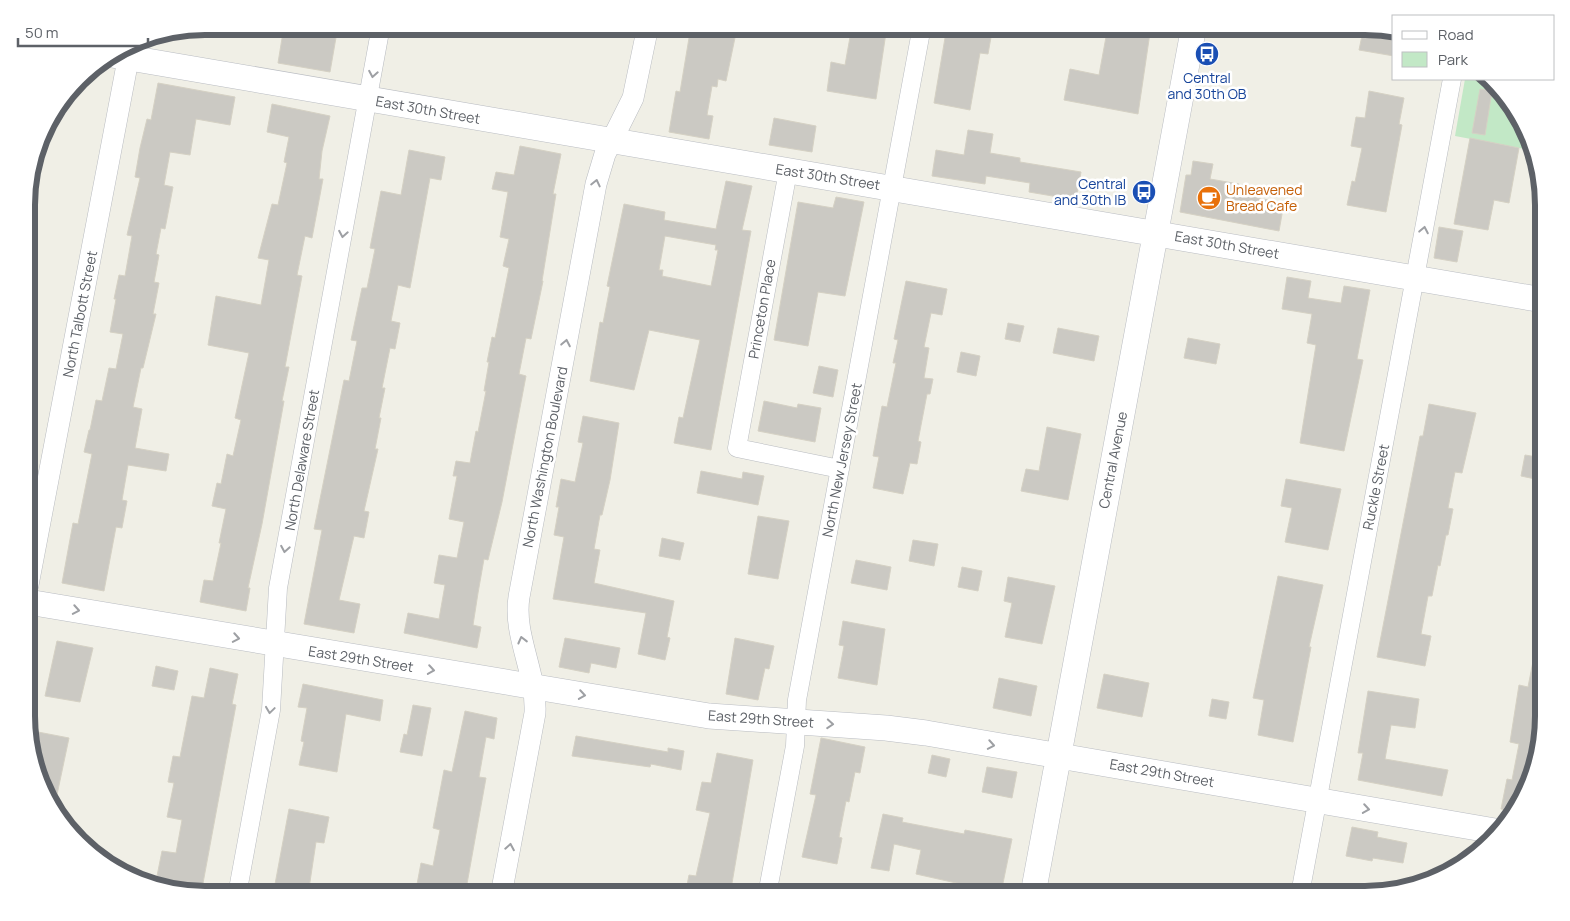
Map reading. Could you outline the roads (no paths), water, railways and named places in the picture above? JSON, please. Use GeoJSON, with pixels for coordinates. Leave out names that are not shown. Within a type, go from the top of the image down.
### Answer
{"type":"FeatureCollection","features":[{"type":"Feature","properties":{"kind":"main road","name":"Central Avenue"},"geometry":{"type":"LineString","coordinates":[[1034,886],[1192,35]]}},
{"type":"Feature","properties":{"kind":"main road","name":"East 30th Street"},"geometry":{"type":"LineString","coordinates":[[130,53],[368,99],[611,142],[1156,232],[1535,299]]}},
{"type":"Feature","properties":{"kind":"main road","name":"East 29th Street"},"geometry":{"type":"LineString","coordinates":[[35,603],[274,645],[709,716],[886,728],[1491,829]]}},
{"type":"Feature","properties":{"kind":"street","name":"North Delaware Street"},"geometry":{"type":"LineString","coordinates":[[239,886],[271,710],[278,588],[379,35]]}},
{"type":"Feature","properties":{"kind":"street","name":"North Washington Boulevard"},"geometry":{"type":"LineString","coordinates":[[503,886],[534,718],[534,688],[519,628],[518,602],[596,184],[611,142],[633,98],[646,35]]}},
{"type":"Feature","properties":{"kind":"street","name":"North New Jersey Street"},"geometry":{"type":"LineString","coordinates":[[769,886],[795,746],[797,700],[920,35]]}},
{"type":"Feature","properties":{"kind":"street","name":"North Talbott Street"},"geometry":{"type":"LineString","coordinates":[[35,546],[123,56]]}},
{"type":"Feature","properties":{"kind":"street","name":"Ruckle Street"},"geometry":{"type":"LineString","coordinates":[[1302,886],[1452,80]]}},
{"type":"Feature","properties":{"kind":"street","name":"Princeton Place"},"geometry":{"type":"LineString","coordinates":[[788,170],[737,448],[840,469]]}},
{"type":"Feature","properties":{"kind":"place","name":"Central and 30th OB"},"geometry":{"type":"Point","coordinates":[1207,54]}},
{"type":"Feature","properties":{"kind":"place","name":"Central and 30th IB"},"geometry":{"type":"Point","coordinates":[1144,192]}},
{"type":"Feature","properties":{"kind":"place","name":"Unleavened Bread Cafe"},"geometry":{"type":"Point","coordinates":[1209,198]}}]}
